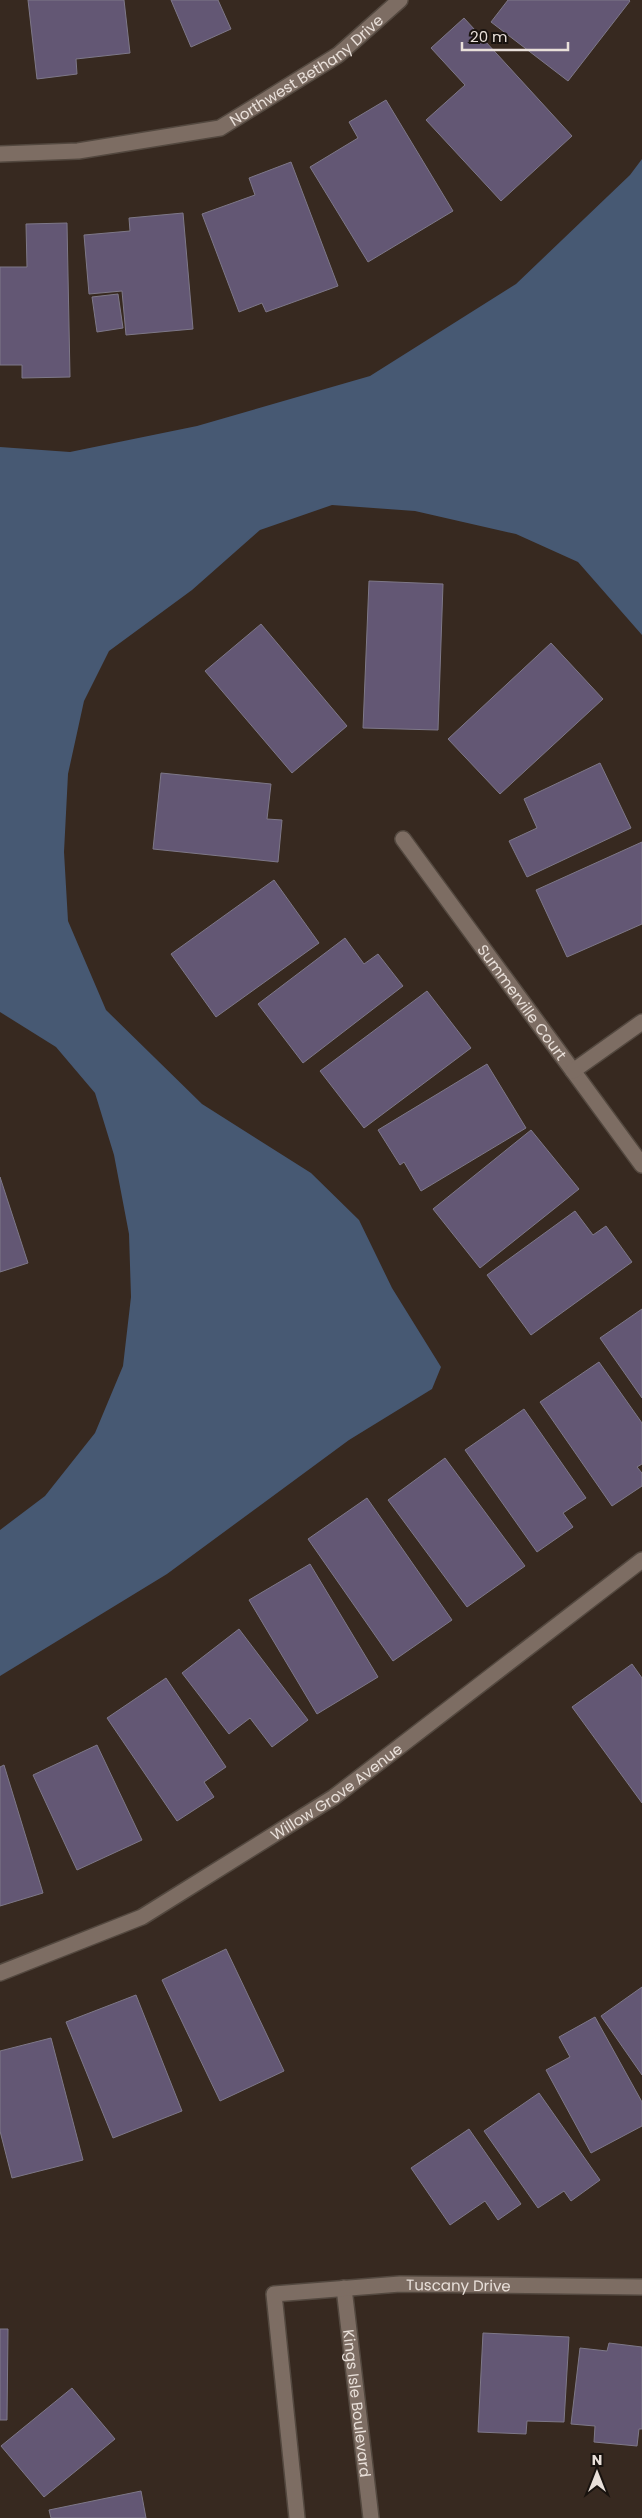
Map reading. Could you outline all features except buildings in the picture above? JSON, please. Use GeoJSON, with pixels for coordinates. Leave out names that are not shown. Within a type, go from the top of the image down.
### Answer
{"type":"FeatureCollection","features":[{"type":"Feature","properties":{"kind":"street","name":"Northwest Bethany Drive"},"geometry":{"type":"LineString","coordinates":[[0,154],[78,150],[220,128],[338,55],[400,0]]}},
{"type":"Feature","properties":{"kind":"street","name":"Summerville Court"},"geometry":{"type":"LineString","coordinates":[[403,839],[642,1165]]}},
{"type":"Feature","properties":{"kind":"street"},"geometry":{"type":"LineString","coordinates":[[573,1071],[642,1022]]}},
{"type":"Feature","properties":{"kind":"street","name":"Willow Grove Avenue"},"geometry":{"type":"LineString","coordinates":[[0,1973],[142,1917],[334,1796],[642,1560]]}},
{"type":"Feature","properties":{"kind":"street","name":"Tuscany Drive"},"geometry":{"type":"LineString","coordinates":[[297,2518],[274,2294],[400,2284],[642,2287]]}},
{"type":"Feature","properties":{"kind":"street","name":"Kings Isle Boulevard"},"geometry":{"type":"LineString","coordinates":[[344,2288],[371,2518]]}},
{"type":"Feature","properties":{"kind":"water"},"geometry":{"type":"Polygon","coordinates":[[[642,159],[642,635],[578,562],[516,534],[415,511],[332,505],[260,530],[192,590],[109,651],[84,701],[68,774],[64,852],[68,921],[106,1010],[202,1104],[311,1173],[359,1220],[392,1288],[441,1367],[432,1389],[349,1440],[167,1574],[0,1676],[0,1530],[45,1496],[95,1433],[123,1366],[131,1297],[129,1234],[114,1155],[95,1093],[56,1047],[0,1012],[0,447],[70,452],[197,426],[370,376],[516,284],[630,175],[642,159]]]}}]}
